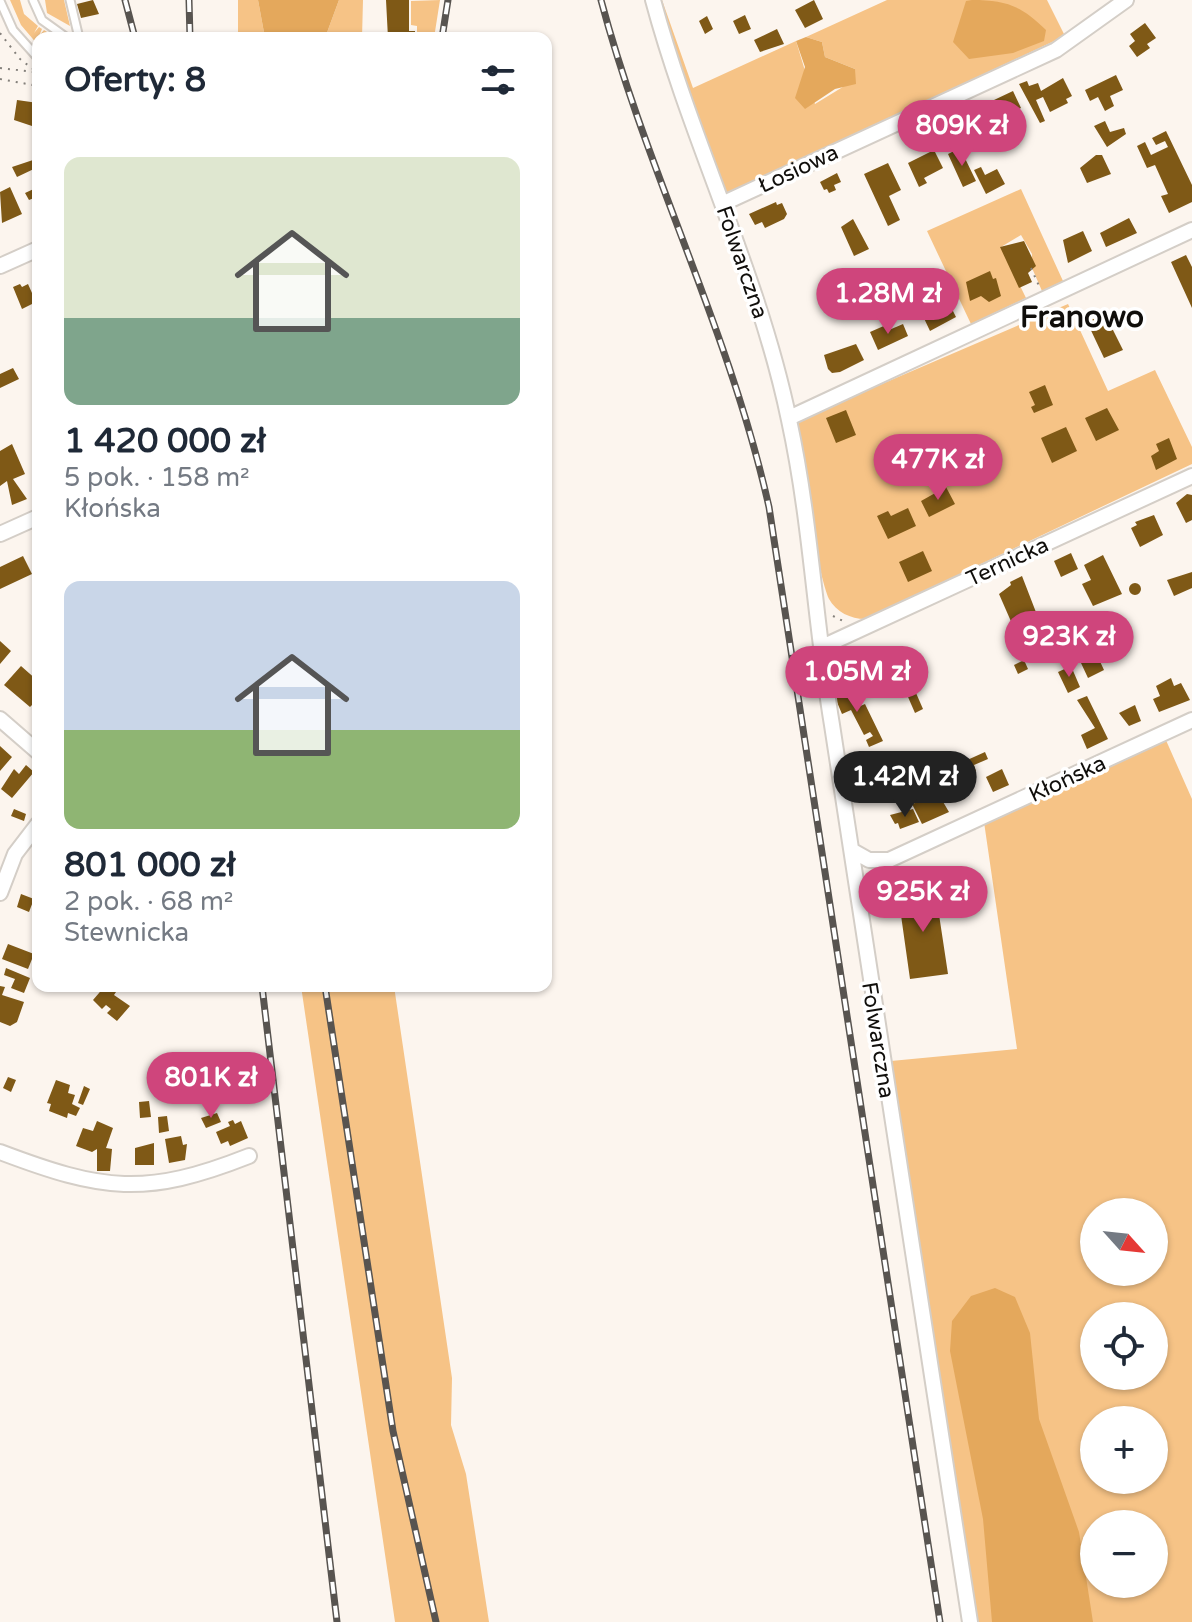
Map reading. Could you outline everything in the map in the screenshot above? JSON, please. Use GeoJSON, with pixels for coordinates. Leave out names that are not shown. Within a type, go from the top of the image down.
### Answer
{"type":"FeatureCollection","features":[{"type":"Feature","properties":{"kind":"street","name":"Folwarczna"},"geometry":{"type":"LineString","coordinates":[[653,0],[678,82],[724,203],[769,340],[789,418],[870,977],[970,1622]]}},
{"type":"Feature","properties":{"kind":"street","name":"Łosiowa"},"geometry":{"type":"LineString","coordinates":[[724,203],[1063,46],[1126,0]]}},
{"type":"Feature","properties":{"kind":"street"},"geometry":{"type":"LineString","coordinates":[[789,418],[1192,230]]}},
{"type":"Feature","properties":{"kind":"street"},"geometry":{"type":"LineString","coordinates":[[0,266],[32,252]]}},
{"type":"Feature","properties":{"kind":"street","name":"Ternicka"},"geometry":{"type":"LineString","coordinates":[[822,647],[1192,476]]}},
{"type":"Feature","properties":{"kind":"street"},"geometry":{"type":"LineString","coordinates":[[0,534],[32,520]]}},
{"type":"Feature","properties":{"kind":"street"},"geometry":{"type":"LineString","coordinates":[[0,719],[32,747]]}},
{"type":"Feature","properties":{"kind":"street","name":"Kłońska"},"geometry":{"type":"LineString","coordinates":[[853,851],[869,860],[889,860],[1192,720]]}},
{"type":"Feature","properties":{"kind":"street"},"geometry":{"type":"LineString","coordinates":[[0,893],[15,854],[32,832]]}},
{"type":"Feature","properties":{"kind":"street"},"geometry":{"type":"LineString","coordinates":[[0,1152],[69,1177],[120,1187],[189,1178],[249,1156]]}},
{"type":"Feature","properties":{"kind":"lane"},"geometry":{"type":"LineString","coordinates":[[33,0],[42,20],[59,32]]}},
{"type":"Feature","properties":{"kind":"lane"},"geometry":{"type":"LineString","coordinates":[[70,0],[78,32]]}},
{"type":"Feature","properties":{"kind":"lane"},"geometry":{"type":"LineString","coordinates":[[0,1],[17,37],[32,52]]}},
{"type":"Feature","properties":{"kind":"path"},"geometry":{"type":"LineString","coordinates":[[0,33],[20,59],[32,68]]}},
{"type":"Feature","properties":{"kind":"path"},"geometry":{"type":"LineString","coordinates":[[0,68],[32,72]]}},
{"type":"Feature","properties":{"kind":"path"},"geometry":{"type":"LineString","coordinates":[[0,79],[32,85]]}},
{"type":"Feature","properties":{"kind":"path"},"geometry":{"type":"LineString","coordinates":[[1031,268],[1041,291]]}},
{"type":"Feature","properties":{"kind":"path"},"geometry":{"type":"LineString","coordinates":[[819,615],[838,618],[853,633]]}},
{"type":"Feature","properties":{"kind":"shaded area"},"geometry":{"type":"Polygon","coordinates":[[[10,0],[20,0],[24,14],[38,26],[32,32],[32,38],[21,25],[10,0]]]}},
{"type":"Feature","properties":{"kind":"shaded area"},"geometry":{"type":"Polygon","coordinates":[[[45,0],[64,0],[70,26],[47,13],[45,0]]]}},
{"type":"Feature","properties":{"kind":"shaded area"},"geometry":{"type":"Polygon","coordinates":[[[238,0],[258,0],[264,32],[238,32],[238,0]]]}},
{"type":"Feature","properties":{"kind":"shaded area"},"geometry":{"type":"Polygon","coordinates":[[[258,0],[339,0],[327,32],[264,32],[258,0]]]}},
{"type":"Feature","properties":{"kind":"shaded area"},"geometry":{"type":"Polygon","coordinates":[[[339,0],[363,0],[362,32],[327,32],[339,0]]]}},
{"type":"Feature","properties":{"kind":"shaded area"},"geometry":{"type":"Polygon","coordinates":[[[440,0],[435,32],[417,32],[417,26],[411,25],[411,1],[440,0]]]}},
{"type":"Feature","properties":{"kind":"shaded area"},"geometry":{"type":"Polygon","coordinates":[[[657,0],[662,0],[693,88],[796,41],[815,104],[846,85],[855,69],[825,57],[822,42],[806,37],[887,0],[1047,0],[1065,36],[730,193],[724,191],[657,0]]]}},
{"type":"Feature","properties":{"kind":"shaded area"},"geometry":{"type":"Polygon","coordinates":[[[966,1],[995,1],[1021,10],[1046,30],[1044,41],[1013,53],[969,59],[953,42],[966,1]]]}},
{"type":"Feature","properties":{"kind":"shaded area"},"geometry":{"type":"Polygon","coordinates":[[[806,37],[822,42],[825,57],[855,69],[856,84],[835,89],[805,109],[795,98],[805,67],[796,41],[806,37]]]}},
{"type":"Feature","properties":{"kind":"shaded area"},"geometry":{"type":"Polygon","coordinates":[[[1021,189],[1063,281],[1042,291],[1032,268],[1032,254],[1021,235],[1001,247],[1026,298],[971,324],[927,231],[1021,189]]]}},
{"type":"Feature","properties":{"kind":"shaded area"},"geometry":{"type":"Polygon","coordinates":[[[1068,304],[1108,391],[1155,370],[1192,447],[1192,464],[865,619],[854,618],[840,611],[829,599],[819,565],[803,479],[798,420],[1068,304]]]}},
{"type":"Feature","properties":{"kind":"shaded area"},"geometry":{"type":"Polygon","coordinates":[[[1165,738],[1192,799],[1192,1622],[978,1622],[891,1061],[1017,1049],[984,822],[1165,738]]]}},
{"type":"Feature","properties":{"kind":"shaded area"},"geometry":{"type":"Polygon","coordinates":[[[302,992],[395,992],[452,1378],[451,1425],[466,1474],[489,1622],[395,1622],[302,992]]]}},
{"type":"Feature","properties":{"kind":"shaded area"},"geometry":{"type":"Polygon","coordinates":[[[995,1288],[1015,1297],[1030,1333],[1039,1419],[1079,1532],[1080,1598],[1089,1598],[1093,1622],[992,1622],[983,1519],[950,1351],[952,1321],[971,1296],[995,1288]]]}},
{"type":"Feature","properties":{"kind":"building"},"geometry":{"type":"Polygon","coordinates":[[[93,0],[99,14],[81,18],[77,4],[93,0]]]}},
{"type":"Feature","properties":{"kind":"building"},"geometry":{"type":"Polygon","coordinates":[[[386,0],[409,0],[409,31],[415,32],[388,32],[386,0]]]}},
{"type":"Feature","properties":{"kind":"building"},"geometry":{"type":"Polygon","coordinates":[[[814,0],[823,19],[805,28],[795,10],[814,0]]]}},
{"type":"Feature","properties":{"kind":"building"},"geometry":{"type":"Polygon","coordinates":[[[745,15],[751,29],[739,34],[733,21],[745,15]]]}},
{"type":"Feature","properties":{"kind":"building"},"geometry":{"type":"Polygon","coordinates":[[[707,16],[713,29],[705,34],[699,21],[707,16]]]}},
{"type":"Feature","properties":{"kind":"building"},"geometry":{"type":"Polygon","coordinates":[[[1145,23],[1156,38],[1147,44],[1150,48],[1137,57],[1129,46],[1135,41],[1130,34],[1145,23]]]}},
{"type":"Feature","properties":{"kind":"building"},"geometry":{"type":"Polygon","coordinates":[[[777,29],[784,44],[760,52],[754,40],[777,29]]]}},
{"type":"Feature","properties":{"kind":"building"},"geometry":{"type":"Polygon","coordinates":[[[1116,75],[1123,90],[1110,96],[1114,106],[1105,111],[1098,97],[1090,101],[1085,90],[1116,75]]]}},
{"type":"Feature","properties":{"kind":"building"},"geometry":{"type":"Polygon","coordinates":[[[1063,78],[1072,96],[1066,99],[1068,103],[1050,112],[1043,97],[1036,100],[1045,121],[1040,123],[1019,84],[1027,81],[1029,86],[1038,83],[1041,91],[1063,78]]]}},
{"type":"Feature","properties":{"kind":"building"},"geometry":{"type":"Polygon","coordinates":[[[1013,91],[1021,108],[1002,117],[994,100],[1013,91]]]}},
{"type":"Feature","properties":{"kind":"building"},"geometry":{"type":"Polygon","coordinates":[[[17,100],[32,102],[32,126],[14,120],[17,100]]]}},
{"type":"Feature","properties":{"kind":"building"},"geometry":{"type":"Polygon","coordinates":[[[967,113],[977,133],[958,142],[948,122],[967,113]]]}},
{"type":"Feature","properties":{"kind":"building"},"geometry":{"type":"Polygon","coordinates":[[[1105,121],[1110,132],[1124,128],[1126,134],[1107,147],[1094,126],[1105,121]]]}},
{"type":"Feature","properties":{"kind":"building"},"geometry":{"type":"Polygon","coordinates":[[[1166,131],[1192,185],[1192,202],[1169,213],[1161,196],[1168,194],[1155,165],[1147,168],[1137,146],[1145,142],[1151,155],[1168,147],[1165,141],[1156,145],[1152,138],[1166,131]]]}},
{"type":"Feature","properties":{"kind":"building"},"geometry":{"type":"Polygon","coordinates":[[[960,148],[976,181],[963,187],[948,154],[960,148]]]}},
{"type":"Feature","properties":{"kind":"building"},"geometry":{"type":"Polygon","coordinates":[[[934,150],[943,168],[924,178],[927,183],[919,187],[908,163],[934,150]]]}},
{"type":"Feature","properties":{"kind":"building"},"geometry":{"type":"Polygon","coordinates":[[[1096,155],[1102,155],[1111,174],[1087,183],[1080,168],[1096,155]]]}},
{"type":"Feature","properties":{"kind":"building"},"geometry":{"type":"Polygon","coordinates":[[[32,160],[32,170],[17,177],[12,167],[32,160]]]}},
{"type":"Feature","properties":{"kind":"building"},"geometry":{"type":"Polygon","coordinates":[[[888,163],[901,190],[889,196],[900,220],[888,226],[864,174],[888,163]]]}},
{"type":"Feature","properties":{"kind":"building"},"geometry":{"type":"Polygon","coordinates":[[[981,167],[985,175],[997,169],[1005,184],[986,194],[974,170],[981,167]]]}},
{"type":"Feature","properties":{"kind":"building"},"geometry":{"type":"Polygon","coordinates":[[[837,173],[841,182],[834,185],[836,190],[829,193],[820,182],[837,173]]]}},
{"type":"Feature","properties":{"kind":"building"},"geometry":{"type":"Polygon","coordinates":[[[10,187],[22,214],[2,223],[0,192],[10,187]]]}},
{"type":"Feature","properties":{"kind":"building"},"geometry":{"type":"Polygon","coordinates":[[[32,190],[32,199],[29,200],[25,193],[32,190]]]}},
{"type":"Feature","properties":{"kind":"building"},"geometry":{"type":"Polygon","coordinates":[[[776,202],[777,205],[782,203],[787,214],[784,219],[765,228],[762,222],[755,225],[749,214],[776,202]]]}},
{"type":"Feature","properties":{"kind":"building"},"geometry":{"type":"Polygon","coordinates":[[[1129,218],[1137,233],[1106,247],[1100,233],[1129,218]]]}},
{"type":"Feature","properties":{"kind":"building"},"geometry":{"type":"Polygon","coordinates":[[[853,219],[869,249],[854,256],[841,227],[853,219]]]}},
{"type":"Feature","properties":{"kind":"building"},"geometry":{"type":"Polygon","coordinates":[[[1083,231],[1092,251],[1068,263],[1063,240],[1083,231]]]}},
{"type":"Feature","properties":{"kind":"building"},"geometry":{"type":"Polygon","coordinates":[[[1024,241],[1036,266],[1028,273],[1032,282],[1019,288],[1000,247],[1024,241]]]}},
{"type":"Feature","properties":{"kind":"building"},"geometry":{"type":"Polygon","coordinates":[[[1186,255],[1192,267],[1192,308],[1171,262],[1186,255]]]}},
{"type":"Feature","properties":{"kind":"building"},"geometry":{"type":"Polygon","coordinates":[[[990,271],[993,279],[996,278],[1001,296],[989,302],[981,296],[970,301],[966,282],[990,271]]]}},
{"type":"Feature","properties":{"kind":"building"},"geometry":{"type":"Polygon","coordinates":[[[28,284],[32,304],[22,309],[13,287],[28,284]]]}},
{"type":"Feature","properties":{"kind":"building"},"geometry":{"type":"Polygon","coordinates":[[[940,303],[941,306],[949,303],[956,317],[930,331],[921,312],[940,303]]]}},
{"type":"Feature","properties":{"kind":"building"},"geometry":{"type":"Polygon","coordinates":[[[1105,314],[1123,350],[1104,358],[1087,322],[1105,314]]]}},
{"type":"Feature","properties":{"kind":"building"},"geometry":{"type":"Polygon","coordinates":[[[903,324],[908,336],[878,350],[870,332],[886,325],[889,330],[903,324]]]}},
{"type":"Feature","properties":{"kind":"building"},"geometry":{"type":"Polygon","coordinates":[[[856,344],[864,360],[832,373],[824,355],[856,344]]]}},
{"type":"Feature","properties":{"kind":"building"},"geometry":{"type":"Polygon","coordinates":[[[13,368],[19,379],[0,388],[0,374],[13,368]]]}},
{"type":"Feature","properties":{"kind":"building"},"geometry":{"type":"Polygon","coordinates":[[[1045,385],[1053,405],[1034,413],[1031,407],[1035,405],[1029,392],[1045,385]]]}},
{"type":"Feature","properties":{"kind":"building"},"geometry":{"type":"Polygon","coordinates":[[[1107,408],[1119,430],[1096,441],[1085,418],[1107,408]]]}},
{"type":"Feature","properties":{"kind":"building"},"geometry":{"type":"Polygon","coordinates":[[[846,410],[856,435],[836,443],[826,418],[846,410]]]}},
{"type":"Feature","properties":{"kind":"building"},"geometry":{"type":"Polygon","coordinates":[[[1066,427],[1077,451],[1052,463],[1041,438],[1066,427]]]}},
{"type":"Feature","properties":{"kind":"building"},"geometry":{"type":"Polygon","coordinates":[[[1169,438],[1177,459],[1156,470],[1151,456],[1159,451],[1156,444],[1169,438]]]}},
{"type":"Feature","properties":{"kind":"building"},"geometry":{"type":"Polygon","coordinates":[[[12,444],[25,474],[13,479],[27,499],[12,505],[7,481],[0,486],[0,451],[12,444]]]}},
{"type":"Feature","properties":{"kind":"building"},"geometry":{"type":"Polygon","coordinates":[[[946,487],[955,504],[929,517],[921,501],[946,487]]]}},
{"type":"Feature","properties":{"kind":"building"},"geometry":{"type":"Polygon","coordinates":[[[1187,494],[1192,495],[1192,520],[1186,523],[1176,503],[1187,494]]]}},
{"type":"Feature","properties":{"kind":"building"},"geometry":{"type":"Polygon","coordinates":[[[908,508],[916,526],[888,539],[877,516],[888,511],[891,516],[908,508]]]}},
{"type":"Feature","properties":{"kind":"building"},"geometry":{"type":"Polygon","coordinates":[[[1154,515],[1163,535],[1140,547],[1131,528],[1137,525],[1135,522],[1154,515]]]}},
{"type":"Feature","properties":{"kind":"building"},"geometry":{"type":"Polygon","coordinates":[[[923,551],[932,571],[908,582],[899,562],[923,551]]]}},
{"type":"Feature","properties":{"kind":"building"},"geometry":{"type":"Polygon","coordinates":[[[1071,553],[1078,569],[1061,577],[1054,561],[1071,553]]]}},
{"type":"Feature","properties":{"kind":"building"},"geometry":{"type":"Polygon","coordinates":[[[1103,555],[1122,594],[1093,606],[1082,584],[1091,580],[1084,565],[1103,555]]]}},
{"type":"Feature","properties":{"kind":"building"},"geometry":{"type":"Polygon","coordinates":[[[23,556],[32,574],[0,589],[0,567],[23,556]]]}},
{"type":"Feature","properties":{"kind":"building"},"geometry":{"type":"Polygon","coordinates":[[[1192,572],[1192,588],[1174,596],[1167,580],[1192,572]]]}},
{"type":"Feature","properties":{"kind":"building"},"geometry":{"type":"Polygon","coordinates":[[[1022,576],[1039,620],[1025,626],[1023,621],[1013,626],[999,594],[1011,585],[1010,582],[1022,576]]]}},
{"type":"Feature","properties":{"kind":"building"},"geometry":{"type":"Polygon","coordinates":[[[1135,583],[1141,589],[1135,595],[1129,589],[1135,583]]]}},
{"type":"Feature","properties":{"kind":"building"},"geometry":{"type":"Polygon","coordinates":[[[0,641],[11,651],[0,664],[0,641]]]}},
{"type":"Feature","properties":{"kind":"building"},"geometry":{"type":"Polygon","coordinates":[[[897,654],[913,689],[901,695],[882,662],[897,654]]]}},
{"type":"Feature","properties":{"kind":"building"},"geometry":{"type":"Polygon","coordinates":[[[1097,655],[1104,670],[1088,678],[1081,663],[1097,655]]]}},
{"type":"Feature","properties":{"kind":"building"},"geometry":{"type":"Polygon","coordinates":[[[1024,660],[1028,669],[1018,674],[1014,665],[1024,660]]]}},
{"type":"Feature","properties":{"kind":"building"},"geometry":{"type":"Polygon","coordinates":[[[21,666],[32,676],[32,705],[30,707],[4,685],[21,666]]]}},
{"type":"Feature","properties":{"kind":"building"},"geometry":{"type":"Polygon","coordinates":[[[1071,666],[1080,687],[1068,693],[1058,672],[1071,666]]]}},
{"type":"Feature","properties":{"kind":"building"},"geometry":{"type":"Polygon","coordinates":[[[1171,678],[1174,686],[1181,683],[1190,700],[1159,712],[1153,699],[1160,696],[1156,686],[1171,678]]]}},
{"type":"Feature","properties":{"kind":"building"},"geometry":{"type":"Polygon","coordinates":[[[841,684],[845,693],[851,690],[858,707],[865,704],[883,741],[869,747],[866,740],[873,736],[870,732],[864,735],[851,710],[842,714],[831,688],[841,684]]]}},
{"type":"Feature","properties":{"kind":"building"},"geometry":{"type":"Polygon","coordinates":[[[916,693],[923,709],[915,713],[908,697],[916,693]]]}},
{"type":"Feature","properties":{"kind":"building"},"geometry":{"type":"Polygon","coordinates":[[[1087,696],[1108,739],[1087,749],[1081,735],[1095,728],[1077,700],[1087,696]]]}},
{"type":"Feature","properties":{"kind":"building"},"geometry":{"type":"Polygon","coordinates":[[[1135,705],[1141,721],[1129,726],[1119,713],[1135,705]]]}},
{"type":"Feature","properties":{"kind":"building"},"geometry":{"type":"Polygon","coordinates":[[[0,746],[12,757],[0,771],[0,746]]]}},
{"type":"Feature","properties":{"kind":"building"},"geometry":{"type":"Polygon","coordinates":[[[985,752],[988,759],[974,765],[976,771],[971,774],[965,761],[985,752]]]}},
{"type":"Feature","properties":{"kind":"building"},"geometry":{"type":"Polygon","coordinates":[[[881,757],[889,773],[880,777],[873,761],[881,757]]]}},
{"type":"Feature","properties":{"kind":"building"},"geometry":{"type":"Polygon","coordinates":[[[26,765],[32,770],[32,774],[12,798],[1,789],[14,769],[19,774],[26,765]]]}},
{"type":"Feature","properties":{"kind":"building"},"geometry":{"type":"Polygon","coordinates":[[[1002,769],[1009,785],[993,792],[986,777],[1002,769]]]}},
{"type":"Feature","properties":{"kind":"building"},"geometry":{"type":"Polygon","coordinates":[[[917,780],[924,783],[927,790],[924,797],[917,800],[910,797],[907,790],[910,783],[917,780]]]}},
{"type":"Feature","properties":{"kind":"building"},"geometry":{"type":"Polygon","coordinates":[[[939,795],[949,812],[922,824],[912,804],[939,795]]]}},
{"type":"Feature","properties":{"kind":"building"},"geometry":{"type":"Polygon","coordinates":[[[14,809],[26,814],[24,821],[11,816],[14,809]]]}},
{"type":"Feature","properties":{"kind":"building"},"geometry":{"type":"Polygon","coordinates":[[[913,809],[919,822],[900,829],[890,815],[913,809]]]}},
{"type":"Feature","properties":{"kind":"building"},"geometry":{"type":"Polygon","coordinates":[[[935,888],[948,974],[910,979],[898,894],[935,888]]]}},
{"type":"Feature","properties":{"kind":"building"},"geometry":{"type":"Polygon","coordinates":[[[21,894],[32,898],[29,912],[17,907],[21,894]]]}},
{"type":"Feature","properties":{"kind":"building"},"geometry":{"type":"Polygon","coordinates":[[[8,944],[32,953],[28,969],[2,959],[8,944]]]}},
{"type":"Feature","properties":{"kind":"building"},"geometry":{"type":"Polygon","coordinates":[[[6,968],[30,978],[24,993],[11,988],[15,979],[4,975],[6,968]]]}},
{"type":"Feature","properties":{"kind":"building"},"geometry":{"type":"Polygon","coordinates":[[[0,986],[5,987],[2,995],[24,1002],[17,1022],[10,1026],[0,1022],[0,986]]]}},
{"type":"Feature","properties":{"kind":"building"},"geometry":{"type":"Polygon","coordinates":[[[100,992],[116,992],[114,995],[130,1006],[117,1021],[107,1013],[111,1009],[106,1005],[102,1009],[93,1000],[100,992]]]}},
{"type":"Feature","properties":{"kind":"building"},"geometry":{"type":"Polygon","coordinates":[[[8,1077],[16,1080],[11,1092],[3,1088],[8,1077]]]}},
{"type":"Feature","properties":{"kind":"building"},"geometry":{"type":"Polygon","coordinates":[[[56,1080],[70,1085],[68,1093],[75,1095],[72,1104],[80,1108],[76,1116],[68,1113],[67,1118],[49,1111],[51,1104],[47,1103],[56,1080]]]}},
{"type":"Feature","properties":{"kind":"building"},"geometry":{"type":"Polygon","coordinates":[[[84,1086],[90,1089],[83,1105],[78,1103],[84,1086]]]}},
{"type":"Feature","properties":{"kind":"building"},"geometry":{"type":"Polygon","coordinates":[[[149,1101],[151,1117],[140,1118],[139,1102],[149,1101]]]}},
{"type":"Feature","properties":{"kind":"building"},"geometry":{"type":"Polygon","coordinates":[[[217,1113],[221,1122],[206,1128],[201,1118],[217,1113]]]}},
{"type":"Feature","properties":{"kind":"building"},"geometry":{"type":"Polygon","coordinates":[[[167,1116],[169,1131],[159,1133],[158,1117],[167,1116]]]}},
{"type":"Feature","properties":{"kind":"building"},"geometry":{"type":"Polygon","coordinates":[[[233,1120],[235,1124],[241,1121],[248,1138],[230,1146],[228,1141],[221,1144],[216,1132],[230,1126],[228,1122],[233,1120]]]}},
{"type":"Feature","properties":{"kind":"building"},"geometry":{"type":"Polygon","coordinates":[[[97,1121],[113,1128],[106,1148],[112,1149],[110,1171],[97,1171],[97,1149],[92,1152],[76,1146],[83,1128],[93,1131],[97,1121]]]}},
{"type":"Feature","properties":{"kind":"building"},"geometry":{"type":"Polygon","coordinates":[[[181,1136],[183,1145],[187,1144],[185,1160],[169,1163],[165,1139],[181,1136]]]}},
{"type":"Feature","properties":{"kind":"building"},"geometry":{"type":"Polygon","coordinates":[[[154,1143],[154,1165],[135,1165],[135,1148],[154,1143]]]}},
{"type":"Feature","properties":{"kind":"railway"},"geometry":{"type":"LineString","coordinates":[[125,0],[133,32]]}},
{"type":"Feature","properties":{"kind":"railway"},"geometry":{"type":"LineString","coordinates":[[189,0],[190,32]]}},
{"type":"Feature","properties":{"kind":"railway"},"geometry":{"type":"LineString","coordinates":[[443,32],[448,0]]}},
{"type":"Feature","properties":{"kind":"railway"},"geometry":{"type":"LineString","coordinates":[[601,0],[641,128],[733,378],[769,507],[940,1622]]}},
{"type":"Feature","properties":{"kind":"railway"},"geometry":{"type":"LineString","coordinates":[[263,992],[337,1622]]}},
{"type":"Feature","properties":{"kind":"railway"},"geometry":{"type":"LineString","coordinates":[[326,992],[393,1431],[436,1622]]}},
{"type":"Feature","properties":{"kind":"district","name":"Franowo"},"geometry":{"type":"Point","coordinates":[1082,317]}}]}
